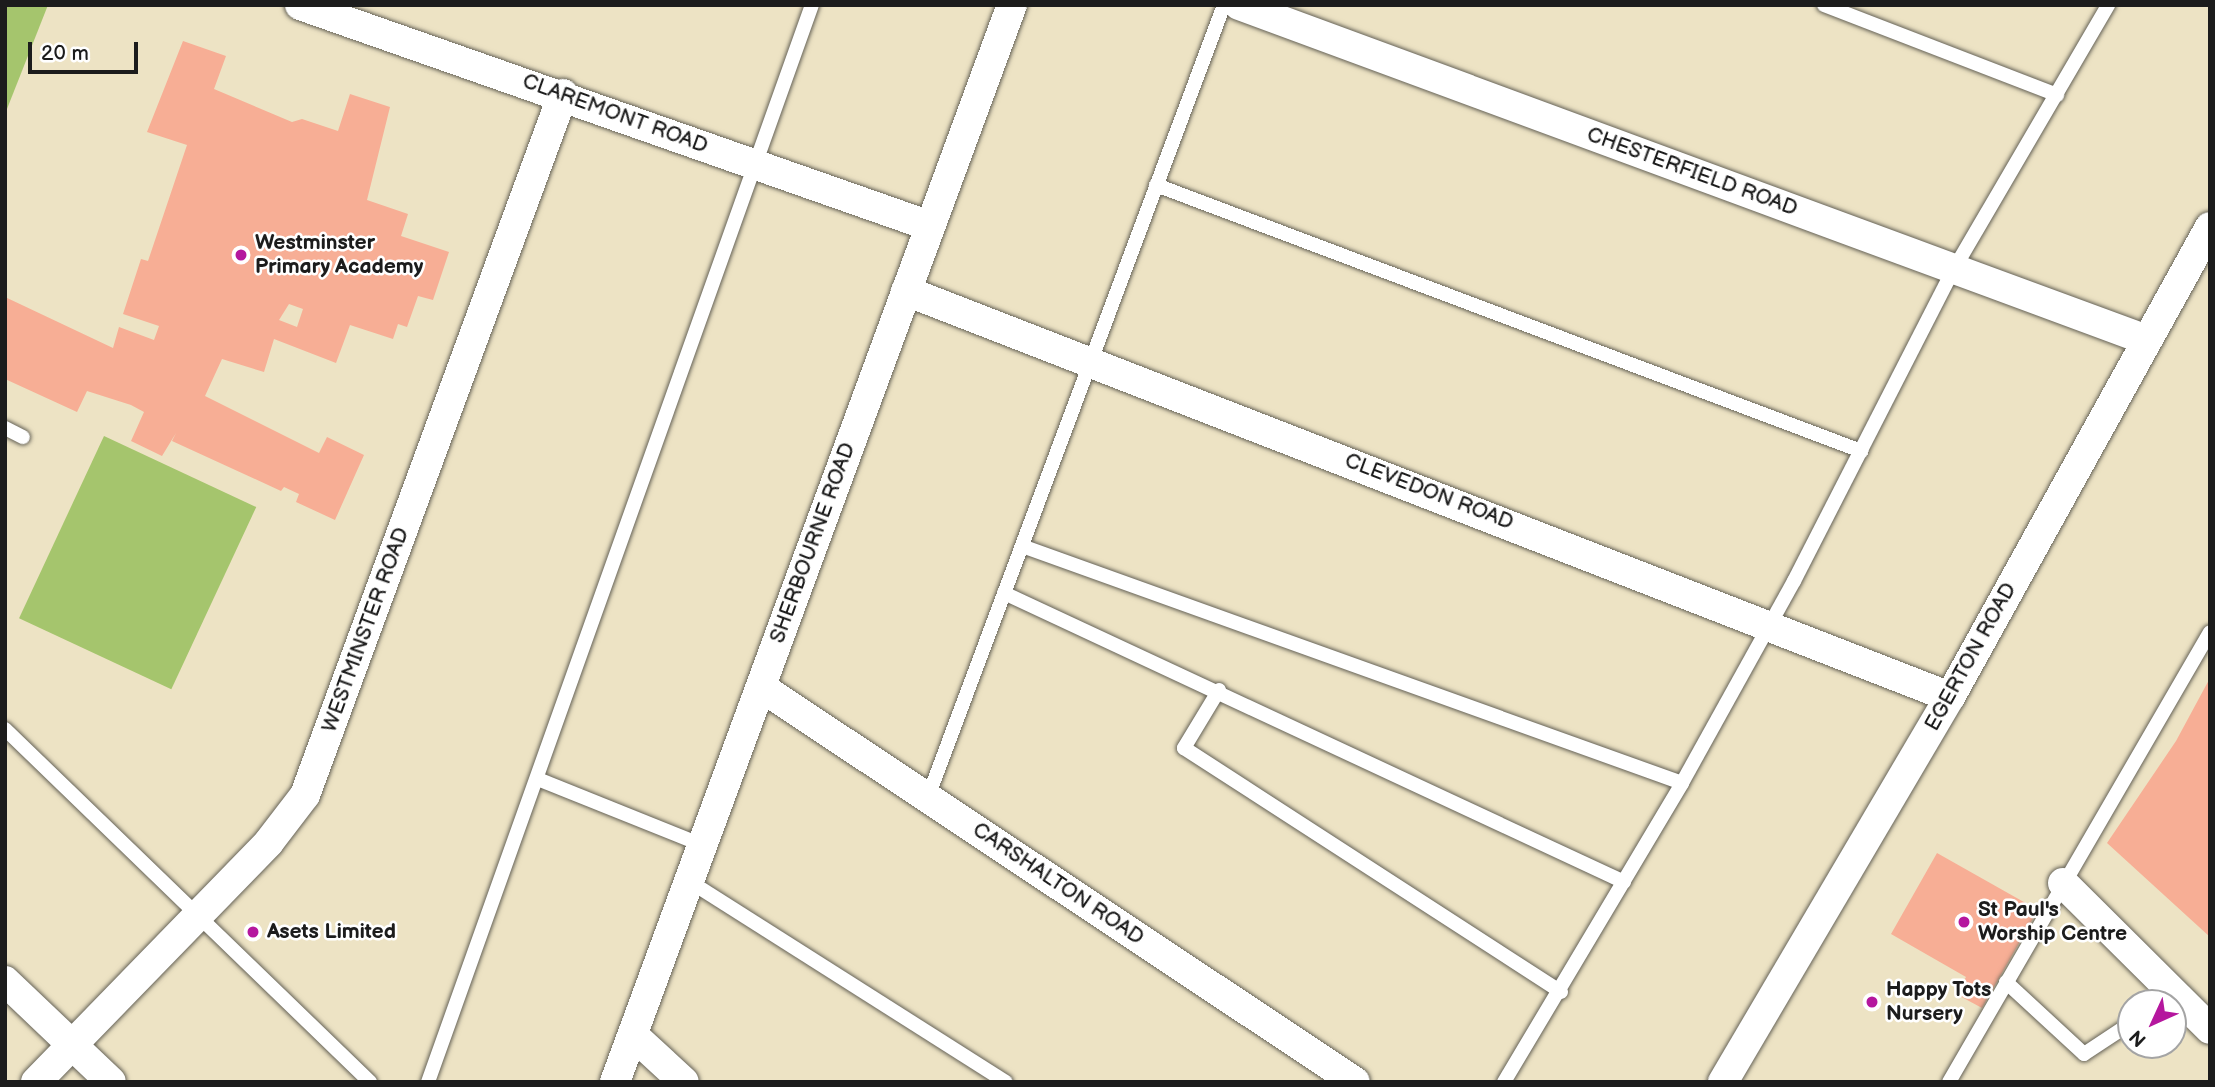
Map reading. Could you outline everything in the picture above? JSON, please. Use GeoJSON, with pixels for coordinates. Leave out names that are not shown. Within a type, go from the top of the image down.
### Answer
{"type":"FeatureCollection","features":[{"type":"Feature","properties":{"kind":"street","name":"CLAREMONT ROAD"},"geometry":{"type":"LineString","coordinates":[[300,5],[563,94],[930,226]]}},
{"type":"Feature","properties":{"kind":"street","name":"SHERBOURNE ROAD"},"geometry":{"type":"LineString","coordinates":[[615,1082],[1012,5]]}},
{"type":"Feature","properties":{"kind":"street","name":"CHESTERFIELD ROAD"},"geometry":{"type":"LineString","coordinates":[[1239,5],[2144,339]]}},
{"type":"Feature","properties":{"kind":"street","name":"WESTMINSTER ROAD"},"geometry":{"type":"LineString","coordinates":[[36,1082],[269,842],[305,795],[563,94]]}},
{"type":"Feature","properties":{"kind":"street","name":"EGERTON ROAD"},"geometry":{"type":"LineString","coordinates":[[1723,1082],[1950,697],[2144,339],[2210,227]]}},
{"type":"Feature","properties":{"kind":"street","name":"CLEVEDON ROAD"},"geometry":{"type":"LineString","coordinates":[[906,291],[1950,697]]}},
{"type":"Feature","properties":{"kind":"street","name":"CARSHALTON ROAD"},"geometry":{"type":"LineString","coordinates":[[761,687],[1356,1082]]}},
{"type":"Feature","properties":{"kind":"street"},"geometry":{"type":"LineString","coordinates":[[2063,883],[2159,989]]}},
{"type":"Feature","properties":{"kind":"street"},"geometry":{"type":"LineString","coordinates":[[5,981],[111,1082]]}},
{"type":"Feature","properties":{"kind":"street"},"geometry":{"type":"LineString","coordinates":[[2187,1012],[2210,1029]]}},
{"type":"Feature","properties":{"kind":"street"},"geometry":{"type":"LineString","coordinates":[[632,1035],[684,1082]]}},
{"type":"Feature","properties":{"kind":"lane"},"geometry":{"type":"LineString","coordinates":[[928,797],[1224,5]]}},
{"type":"Feature","properties":{"kind":"lane"},"geometry":{"type":"LineString","coordinates":[[1824,5],[2057,95]]}},
{"type":"Feature","properties":{"kind":"lane"},"geometry":{"type":"LineString","coordinates":[[1504,1082],[1561,992],[1682,783],[1861,452],[1954,269],[2108,5]]}},
{"type":"Feature","properties":{"kind":"lane"},"geometry":{"type":"LineString","coordinates":[[428,1082],[538,779],[809,6]]}},
{"type":"Feature","properties":{"kind":"lane"},"geometry":{"type":"LineString","coordinates":[[1156,185],[1861,452]]}},
{"type":"Feature","properties":{"kind":"lane"},"geometry":{"type":"LineString","coordinates":[[5,428],[23,436]]}},
{"type":"Feature","properties":{"kind":"lane"},"geometry":{"type":"LineString","coordinates":[[1021,546],[1682,783]]}},
{"type":"Feature","properties":{"kind":"lane"},"geometry":{"type":"LineString","coordinates":[[1004,593],[1219,690],[1624,882]]}},
{"type":"Feature","properties":{"kind":"lane"},"geometry":{"type":"LineString","coordinates":[[1949,1082],[2210,632]]}},
{"type":"Feature","properties":{"kind":"lane"},"geometry":{"type":"LineString","coordinates":[[1219,690],[1184,748],[1561,992]]}},
{"type":"Feature","properties":{"kind":"lane"},"geometry":{"type":"LineString","coordinates":[[5,729],[199,912],[370,1082]]}},
{"type":"Feature","properties":{"kind":"lane"},"geometry":{"type":"LineString","coordinates":[[538,779],[702,845]]}},
{"type":"Feature","properties":{"kind":"lane"},"geometry":{"type":"LineString","coordinates":[[689,881],[1006,1082]]}},
{"type":"Feature","properties":{"kind":"lane"},"geometry":{"type":"LineString","coordinates":[[2006,982],[2084,1054],[2117,1032]]}},
{"type":"Feature","properties":{"kind":"green space"},"geometry":{"type":"Polygon","coordinates":[[[5,5],[48,5],[5,114],[5,5]]]}},
{"type":"Feature","properties":{"kind":"green space"},"geometry":{"type":"Polygon","coordinates":[[[104,436],[256,507],[171,689],[19,618],[104,436]]]}},
{"type":"Feature","properties":{"kind":"building"},"geometry":{"type":"Polygon","coordinates":[[[183,41],[226,56],[214,89],[292,122],[302,119],[338,131],[350,94],[390,107],[367,200],[408,214],[401,236],[449,252],[433,300],[418,296],[407,327],[398,324],[393,339],[350,325],[336,363],[274,339],[264,372],[222,359],[205,396],[319,453],[327,437],[364,455],[335,520],[296,502],[299,494],[284,487],[281,491],[172,441],[176,433],[162,456],[131,441],[144,412],[131,405],[87,391],[77,412],[5,379],[5,297],[113,348],[119,327],[154,340],[159,326],[123,314],[141,259],[148,261],[187,145],[147,132],[183,41]],[[289,304],[279,320],[297,327],[303,309],[289,304]]]}},
{"type":"Feature","properties":{"kind":"building"},"geometry":{"type":"Polygon","coordinates":[[[2210,678],[2210,937],[2107,843],[2176,741],[2210,678]]]}},
{"type":"Feature","properties":{"kind":"building","name":"St Paul's Worship Centre"},"geometry":{"type":"Polygon","coordinates":[[[1937,853],[2038,910],[1982,1008],[1956,994],[1966,977],[1891,934],[1937,853]]]}},
{"type":"Feature","properties":{"kind":"place","name":"Westminster Primary Academy"},"geometry":{"type":"Point","coordinates":[241,255]}},
{"type":"Feature","properties":{"kind":"place","name":"St Paul's Worship Centre"},"geometry":{"type":"Point","coordinates":[1964,922]}},
{"type":"Feature","properties":{"kind":"place","name":"Asets Limited"},"geometry":{"type":"Point","coordinates":[253,932]}},
{"type":"Feature","properties":{"kind":"place","name":"Happy Tots Nursery"},"geometry":{"type":"Point","coordinates":[1872,1002]}}]}
